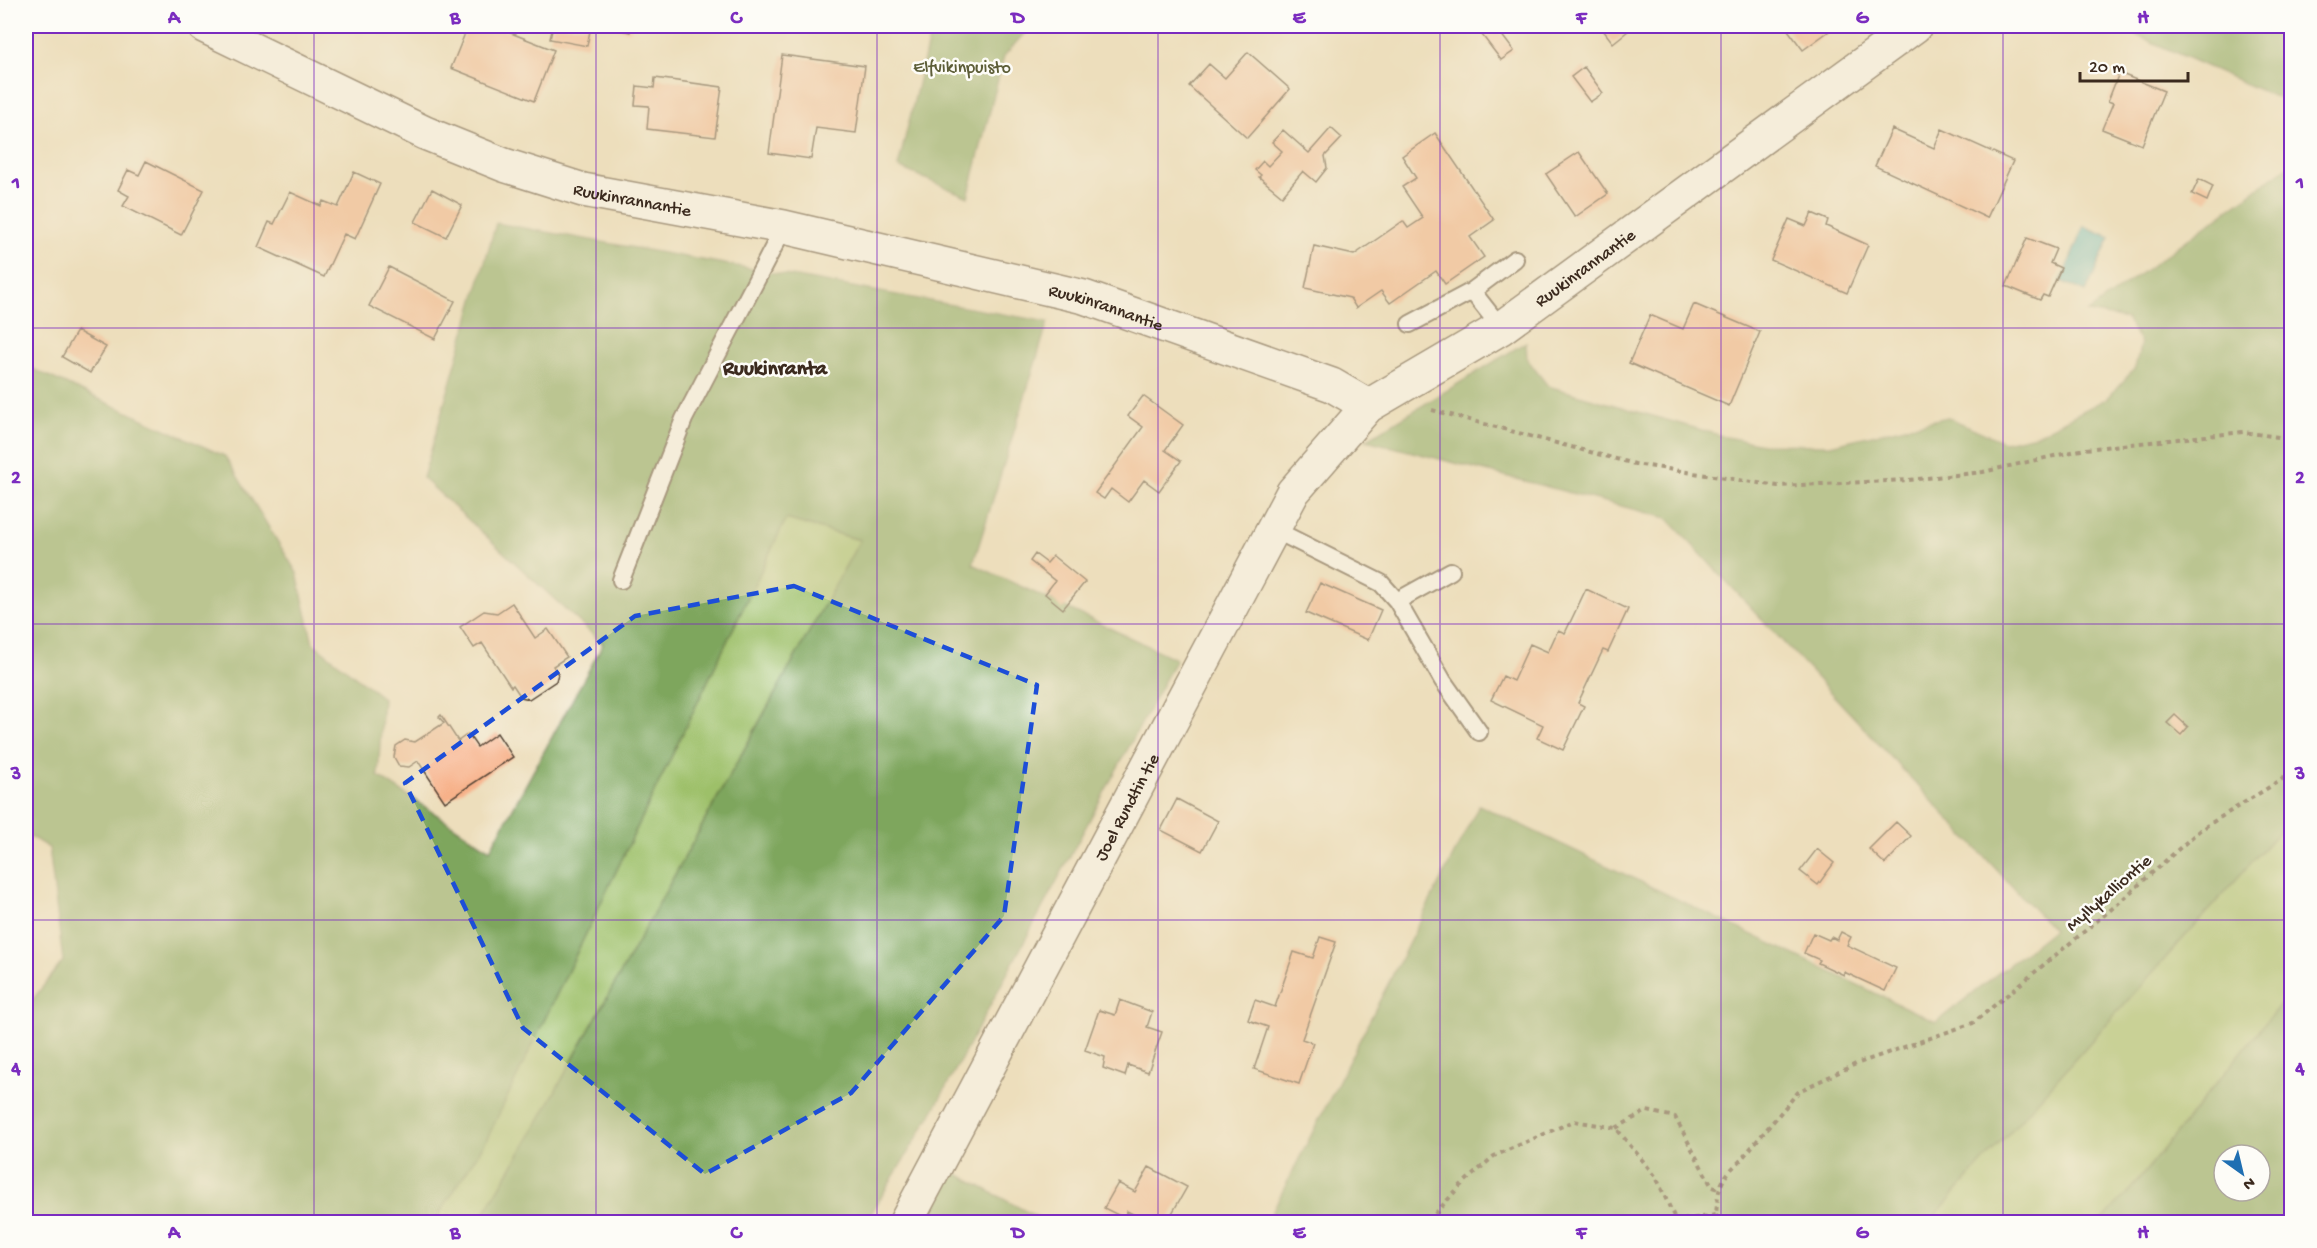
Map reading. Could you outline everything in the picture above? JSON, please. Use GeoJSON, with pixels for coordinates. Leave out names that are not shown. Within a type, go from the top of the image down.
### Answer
{"type":"FeatureCollection","features":[{"type":"Feature","properties":{"kind":"street","name":"Ruukinrannantie"},"geometry":{"type":"LineString","coordinates":[[204,26],[424,133],[504,165],[583,190],[784,226],[1084,297],[1377,401],[1501,328],[1915,26]]}},
{"type":"Feature","properties":{"kind":"street","name":"Joel Rundtin tie"},"geometry":{"type":"LineString","coordinates":[[906,1222],[1293,492],[1377,401]]}},
{"type":"Feature","properties":{"kind":"lane"},"geometry":{"type":"LineString","coordinates":[[621,580],[684,419],[784,226]]}},
{"type":"Feature","properties":{"kind":"lane"},"geometry":{"type":"LineString","coordinates":[[1410,324],[1472,291],[1515,260]]}},
{"type":"Feature","properties":{"kind":"lane"},"geometry":{"type":"LineString","coordinates":[[1472,291],[1501,328]]}},
{"type":"Feature","properties":{"kind":"lane"},"geometry":{"type":"LineString","coordinates":[[1273,529],[1381,583],[1397,601],[1443,681],[1479,732]]}},
{"type":"Feature","properties":{"kind":"lane"},"geometry":{"type":"LineString","coordinates":[[1397,601],[1451,571]]}},
{"type":"Feature","properties":{"kind":"path"},"geometry":{"type":"LineString","coordinates":[[1377,401],[1433,410],[1635,464],[1778,486],[1909,480],[1983,472],[2085,450],[2243,432],[2292,439]]}},
{"type":"Feature","properties":{"kind":"path","name":"Myllykalliontie"},"geometry":{"type":"LineString","coordinates":[[1718,1189],[1728,1171],[1739,1162],[1799,1091],[1856,1064],[1973,1023],[2114,907],[2200,830],[2292,773]]}},
{"type":"Feature","properties":{"kind":"path"},"geometry":{"type":"LineString","coordinates":[[1431,1222],[1434,1215],[1460,1186],[1494,1156],[1574,1121],[1616,1128],[1647,1111],[1675,1117],[1712,1187],[1718,1189],[1716,1215],[1719,1222]]}},
{"type":"Feature","properties":{"kind":"path"},"geometry":{"type":"LineString","coordinates":[[1616,1128],[1656,1177],[1676,1221],[1716,1215]]}},
{"type":"Feature","properties":{"kind":"highlighted area"},"geometry":{"type":"Polygon","coordinates":[[[794,586],[1037,685],[1004,916],[851,1093],[705,1174],[523,1028],[405,783],[635,616],[794,586]]]}},
{"type":"Feature","properties":{"kind":"green space","name":"Elfvikinpuisto"},"geometry":{"type":"Polygon","coordinates":[[[932,26],[1031,26],[1004,56],[968,197],[898,167],[932,26]]]}},
{"type":"Feature","properties":{"kind":"green space"},"geometry":{"type":"Polygon","coordinates":[[[2116,26],[2291,26],[2291,104],[2116,26]]]}},
{"type":"Feature","properties":{"kind":"green space"},"geometry":{"type":"Polygon","coordinates":[[[2291,164],[2291,818],[1929,1222],[1267,1222],[1479,805],[1936,1022],[2053,930],[1667,518],[1366,440],[1526,342],[1527,359],[1548,386],[1726,437],[1763,444],[1830,445],[1947,417],[2004,442],[2036,435],[2108,398],[2135,368],[2141,343],[2126,319],[2088,312],[2291,164]]]}},
{"type":"Feature","properties":{"kind":"green space"},"geometry":{"type":"Polygon","coordinates":[[[496,223],[1048,322],[973,564],[1176,659],[935,1108],[866,1222],[479,1222],[530,1137],[860,540],[786,519],[486,1141],[434,1222],[26,1222],[26,1008],[63,961],[49,848],[26,834],[26,366],[225,456],[297,573],[313,643],[383,698],[378,776],[490,850],[603,644],[423,478],[496,223]]]}},
{"type":"Feature","properties":{"kind":"green space"},"geometry":{"type":"Polygon","coordinates":[[[786,519],[860,540],[530,1137],[479,1222],[434,1222],[486,1140],[786,519]]]}},
{"type":"Feature","properties":{"kind":"green space"},"geometry":{"type":"Polygon","coordinates":[[[2291,818],[2291,991],[2136,1183],[2101,1222],[1929,1222],[2291,818]]]}},
{"type":"Feature","properties":{"kind":"green space"},"geometry":{"type":"Polygon","coordinates":[[[2291,991],[2292,1213],[2286,1222],[2101,1222],[2136,1183],[2291,991]]]}},
{"type":"Feature","properties":{"kind":"green space"},"geometry":{"type":"Polygon","coordinates":[[[952,1171],[1046,1222],[928,1222],[952,1171]]]}},
{"type":"Feature","properties":{"kind":"water"},"geometry":{"type":"Polygon","coordinates":[[[2084,226],[2110,237],[2086,292],[2061,281],[2084,226]]]}},
{"type":"Feature","properties":{"kind":"building"},"geometry":{"type":"Polygon","coordinates":[[[468,26],[493,26],[554,50],[534,101],[451,68],[468,26]]]}},
{"type":"Feature","properties":{"kind":"building"},"geometry":{"type":"Polygon","coordinates":[[[553,26],[591,26],[587,46],[550,39],[553,26]]]}},
{"type":"Feature","properties":{"kind":"building"},"geometry":{"type":"Polygon","coordinates":[[[605,26],[632,26],[630,32],[605,26]]]}},
{"type":"Feature","properties":{"kind":"building"},"geometry":{"type":"Polygon","coordinates":[[[1495,26],[1514,51],[1501,60],[1482,35],[1495,26]]]}},
{"type":"Feature","properties":{"kind":"building"},"geometry":{"type":"Polygon","coordinates":[[[1600,26],[1624,26],[1628,31],[1613,43],[1600,26]]]}},
{"type":"Feature","properties":{"kind":"building"},"geometry":{"type":"Polygon","coordinates":[[[1785,26],[1836,26],[1803,50],[1785,26]]]}},
{"type":"Feature","properties":{"kind":"building"},"geometry":{"type":"Polygon","coordinates":[[[1248,52],[1290,89],[1247,138],[1189,86],[1209,64],[1225,78],[1248,52]]]}},
{"type":"Feature","properties":{"kind":"building"},"geometry":{"type":"Polygon","coordinates":[[[782,55],[865,66],[856,133],[816,128],[811,159],[769,153],[782,55]]]}},
{"type":"Feature","properties":{"kind":"building"},"geometry":{"type":"Polygon","coordinates":[[[1584,67],[1603,93],[1590,102],[1571,77],[1584,67]]]}},
{"type":"Feature","properties":{"kind":"building"},"geometry":{"type":"Polygon","coordinates":[[[2119,73],[2164,91],[2142,145],[2102,129],[2113,103],[2108,101],[2119,73]]]}},
{"type":"Feature","properties":{"kind":"building"},"geometry":{"type":"Polygon","coordinates":[[[655,78],[722,87],[715,137],[647,129],[649,106],[635,105],[637,86],[654,88],[655,78]]]}},
{"type":"Feature","properties":{"kind":"building"},"geometry":{"type":"Polygon","coordinates":[[[1331,128],[1342,138],[1325,156],[1327,168],[1316,182],[1303,171],[1282,196],[1259,177],[1261,175],[1255,170],[1263,161],[1268,166],[1282,151],[1272,142],[1283,130],[1309,153],[1331,128]]]}},
{"type":"Feature","properties":{"kind":"building"},"geometry":{"type":"Polygon","coordinates":[[[1892,129],[1934,148],[1942,129],[2013,161],[1987,218],[1875,166],[1892,129]]]}},
{"type":"Feature","properties":{"kind":"building"},"geometry":{"type":"Polygon","coordinates":[[[1435,133],[1494,220],[1470,237],[1484,257],[1445,284],[1436,271],[1390,303],[1381,291],[1356,308],[1350,298],[1305,288],[1314,246],[1354,255],[1403,221],[1408,228],[1423,218],[1402,187],[1416,178],[1402,156],[1435,133]]]}},
{"type":"Feature","properties":{"kind":"building"},"geometry":{"type":"Polygon","coordinates":[[[1579,152],[1608,194],[1575,217],[1546,174],[1579,152]]]}},
{"type":"Feature","properties":{"kind":"building"},"geometry":{"type":"Polygon","coordinates":[[[146,161],[204,190],[181,235],[123,206],[129,196],[118,190],[128,170],[139,175],[146,161]]]}},
{"type":"Feature","properties":{"kind":"building"},"geometry":{"type":"Polygon","coordinates":[[[354,172],[380,184],[355,239],[344,234],[324,277],[258,247],[269,222],[274,224],[290,192],[321,206],[323,201],[338,207],[354,172]]]}},
{"type":"Feature","properties":{"kind":"building"},"geometry":{"type":"Polygon","coordinates":[[[2199,179],[2213,186],[2207,201],[2192,194],[2199,179]]]}},
{"type":"Feature","properties":{"kind":"building"},"geometry":{"type":"Polygon","coordinates":[[[432,189],[462,205],[446,237],[415,222],[432,189]]]}},
{"type":"Feature","properties":{"kind":"building"},"geometry":{"type":"Polygon","coordinates":[[[1812,213],[1828,220],[1826,226],[1868,245],[1847,293],[1771,260],[1789,219],[1806,226],[1812,213]]]}},
{"type":"Feature","properties":{"kind":"building"},"geometry":{"type":"Polygon","coordinates":[[[2027,238],[2056,249],[2050,263],[2061,268],[2048,297],[2043,295],[2040,300],[2006,286],[2027,238]]]}},
{"type":"Feature","properties":{"kind":"building"},"geometry":{"type":"Polygon","coordinates":[[[389,267],[455,301],[435,339],[369,306],[389,267]]]}},
{"type":"Feature","properties":{"kind":"building"},"geometry":{"type":"Polygon","coordinates":[[[1694,304],[1760,332],[1729,406],[1629,363],[1650,315],[1683,329],[1694,304]]]}},
{"type":"Feature","properties":{"kind":"building"},"geometry":{"type":"Polygon","coordinates":[[[77,331],[106,347],[90,373],[62,357],[77,331]]]}},
{"type":"Feature","properties":{"kind":"building"},"geometry":{"type":"Polygon","coordinates":[[[1143,396],[1183,425],[1165,450],[1181,461],[1159,491],[1144,480],[1128,502],[1111,489],[1104,499],[1095,493],[1143,427],[1128,416],[1143,396]]]}},
{"type":"Feature","properties":{"kind":"building"},"geometry":{"type":"Polygon","coordinates":[[[1035,554],[1047,563],[1053,556],[1085,582],[1063,609],[1045,594],[1055,581],[1030,561],[1035,554]]]}},
{"type":"Feature","properties":{"kind":"building"},"geometry":{"type":"Polygon","coordinates":[[[1320,583],[1381,610],[1368,640],[1306,613],[1320,583]]]}},
{"type":"Feature","properties":{"kind":"building"},"geometry":{"type":"Polygon","coordinates":[[[1586,589],[1628,609],[1608,652],[1603,650],[1578,703],[1584,706],[1563,750],[1537,738],[1543,725],[1491,700],[1503,676],[1513,681],[1530,644],[1548,652],[1558,630],[1565,633],[1586,589]]]}},
{"type":"Feature","properties":{"kind":"building"},"geometry":{"type":"Polygon","coordinates":[[[512,603],[535,638],[548,629],[567,657],[553,666],[558,674],[556,681],[529,699],[521,697],[513,685],[511,687],[482,643],[474,648],[460,627],[484,611],[497,613],[512,603]]]}},
{"type":"Feature","properties":{"kind":"building"},"geometry":{"type":"Polygon","coordinates":[[[441,715],[458,741],[468,734],[477,747],[497,733],[513,757],[445,802],[418,761],[409,767],[399,766],[394,757],[396,746],[405,740],[415,742],[444,723],[439,717],[441,715]]]}},
{"type":"Feature","properties":{"kind":"building"},"geometry":{"type":"Polygon","coordinates":[[[2175,715],[2188,727],[2181,735],[2167,723],[2175,715]]]}},
{"type":"Feature","properties":{"kind":"building"},"geometry":{"type":"Polygon","coordinates":[[[1177,799],[1218,821],[1202,851],[1161,830],[1177,799]]]}},
{"type":"Feature","properties":{"kind":"building"},"geometry":{"type":"Polygon","coordinates":[[[1896,822],[1911,836],[1885,864],[1869,849],[1896,822]]]}},
{"type":"Feature","properties":{"kind":"building"},"geometry":{"type":"Polygon","coordinates":[[[1817,849],[1834,863],[1818,885],[1800,871],[1817,849]]]}},
{"type":"Feature","properties":{"kind":"building"},"geometry":{"type":"Polygon","coordinates":[[[1841,932],[1851,937],[1847,945],[1896,968],[1885,991],[1818,963],[1820,960],[1804,953],[1813,933],[1829,940],[1831,937],[1837,940],[1841,932]]]}},
{"type":"Feature","properties":{"kind":"building"},"geometry":{"type":"Polygon","coordinates":[[[1320,937],[1336,942],[1302,1039],[1313,1043],[1299,1084],[1254,1069],[1268,1027],[1248,1020],[1255,1000],[1275,1007],[1294,952],[1313,958],[1320,937]]]}},
{"type":"Feature","properties":{"kind":"building"},"geometry":{"type":"Polygon","coordinates":[[[1120,1000],[1152,1012],[1147,1027],[1162,1032],[1148,1072],[1128,1065],[1125,1076],[1103,1068],[1105,1057],[1085,1050],[1099,1010],[1115,1015],[1120,1000]]]}},
{"type":"Feature","properties":{"kind":"building"},"geometry":{"type":"Polygon","coordinates":[[[1149,1167],[1187,1187],[1167,1222],[1149,1222],[1127,1211],[1124,1218],[1104,1208],[1118,1183],[1135,1192],[1149,1167]]]}},
{"type":"Feature","properties":{"kind":"district","name":"Ruukinranta"},"geometry":{"type":"Point","coordinates":[775,367]}}]}
